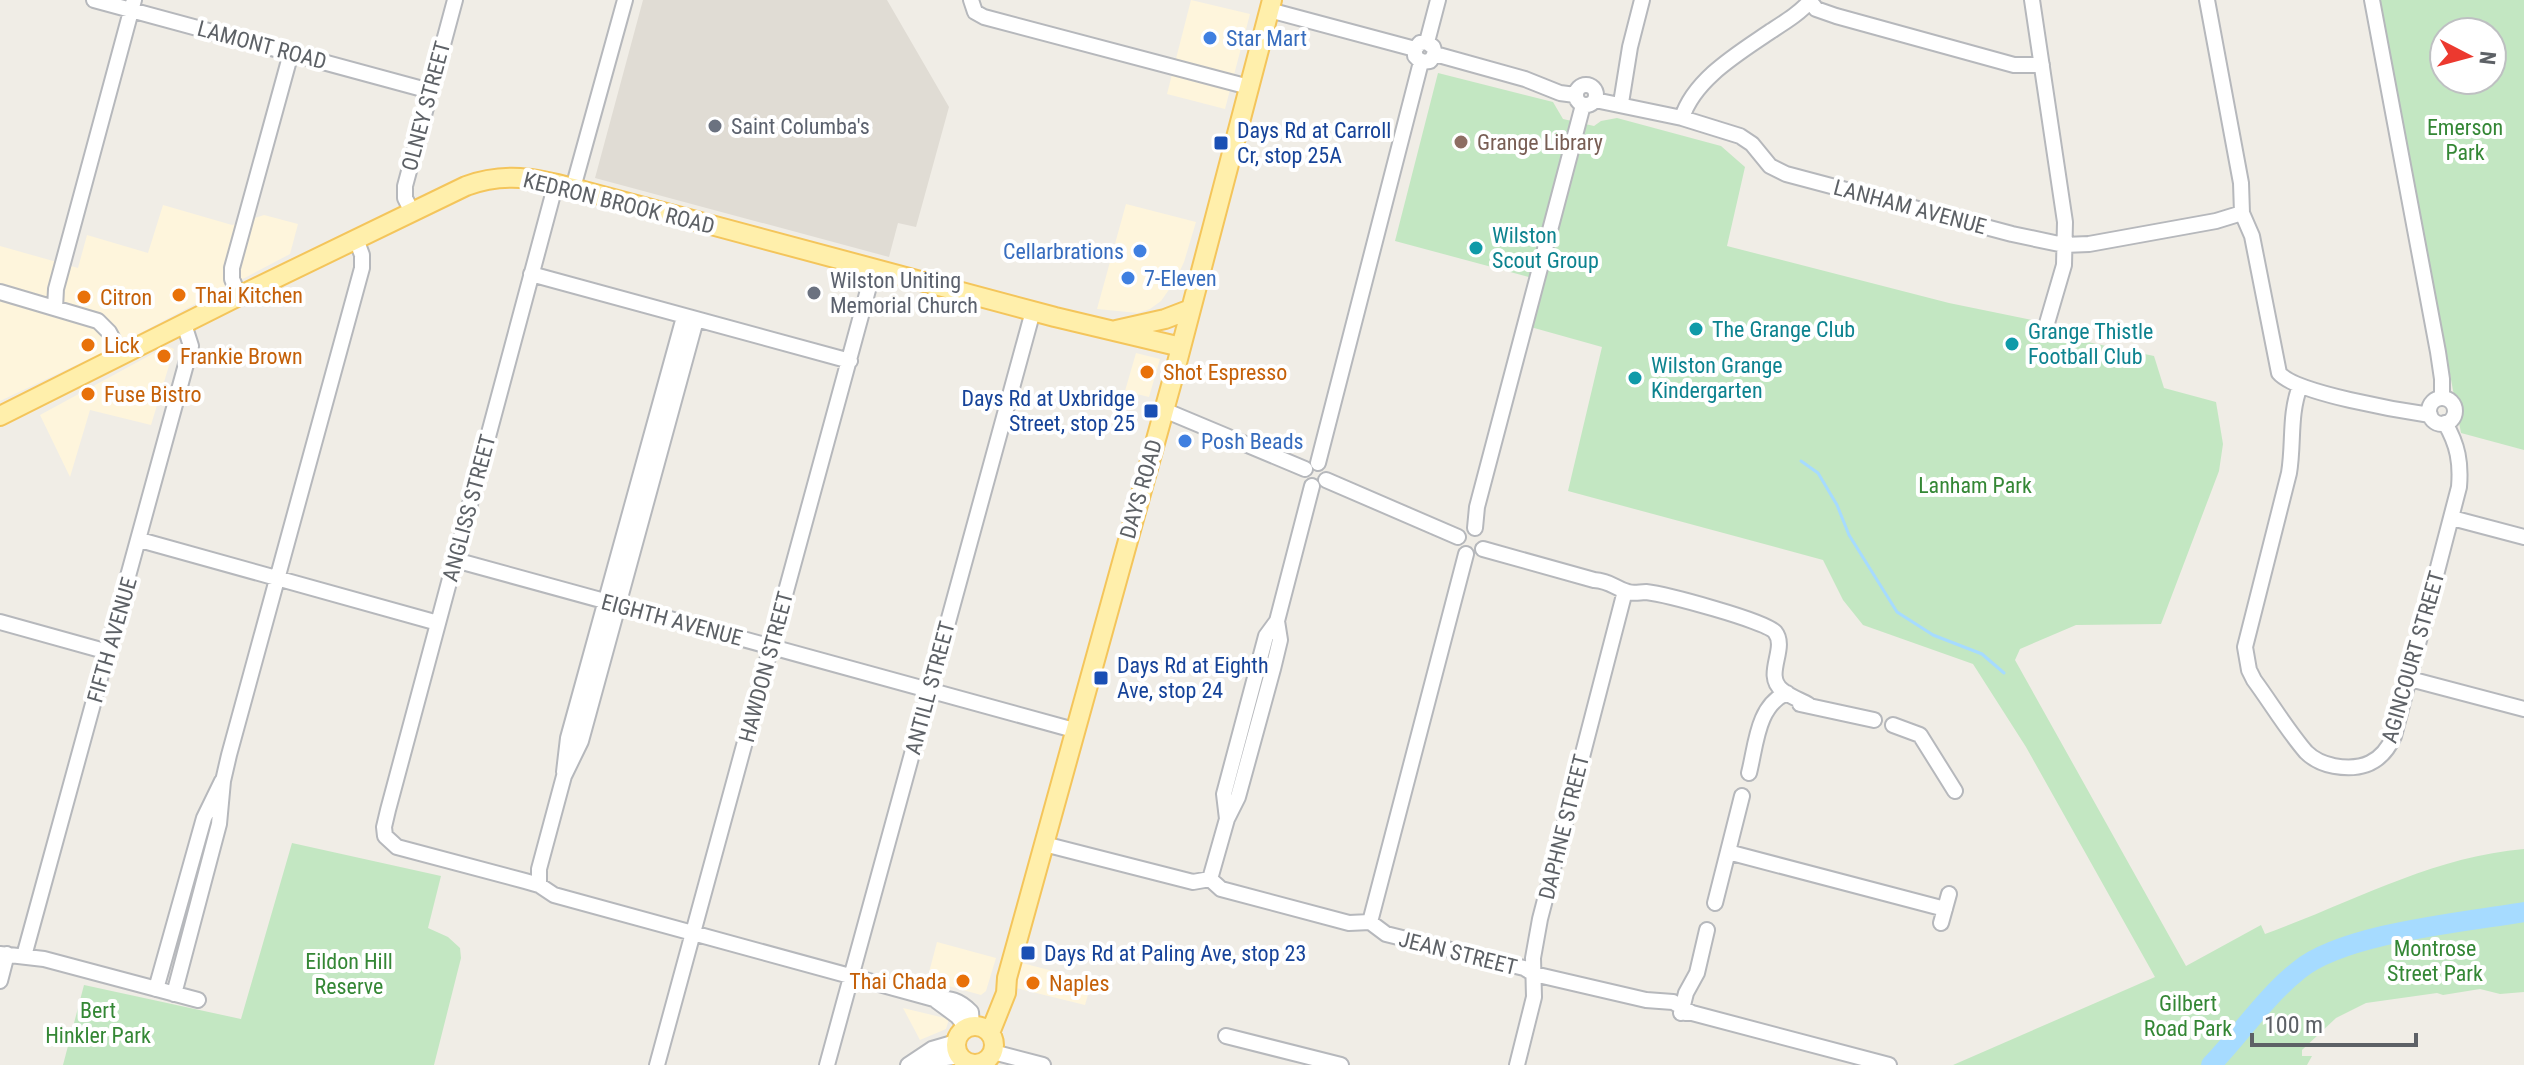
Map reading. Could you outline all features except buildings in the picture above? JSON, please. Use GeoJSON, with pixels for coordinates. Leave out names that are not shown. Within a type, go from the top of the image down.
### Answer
{"type":"FeatureCollection","features":[{"type":"Feature","properties":{"kind":"main road","name":"DAYS ROAD"},"geometry":{"type":"LineString","coordinates":[[967,1042],[981,1014],[1007,978],[1164,410],[1270,5]]}},
{"type":"Feature","properties":{"kind":"main road","name":"KEDRON BROOK ROAD"},"geometry":{"type":"LineString","coordinates":[[0,416],[466,186],[490,179],[523,177],[564,185],[1033,311],[1181,347]]}},
{"type":"Feature","properties":{"kind":"main road"},"geometry":{"type":"LineString","coordinates":[[1110,331],[1165,319],[1191,309]]}},
{"type":"Feature","properties":{"kind":"main road"},"geometry":{"type":"LineString","coordinates":[[967,1042],[994,1042],[984,1060],[970,1064],[967,1042]]}},
{"type":"Feature","properties":{"kind":"street","name":"LAMONT ROAD"},"geometry":{"type":"LineString","coordinates":[[94,0],[133,5],[430,91]]}},
{"type":"Feature","properties":{"kind":"street","name":"OLNEY STREET"},"geometry":{"type":"LineString","coordinates":[[412,212],[405,198],[405,186],[455,0]]}},
{"type":"Feature","properties":{"kind":"street","name":"ANGLISS STREET"},"geometry":{"type":"LineString","coordinates":[[539,885],[397,847],[384,834],[531,274],[625,0]]}},
{"type":"Feature","properties":{"kind":"street"},"geometry":{"type":"LineString","coordinates":[[1438,0],[1312,466],[1305,480],[1458,537]]}},
{"type":"Feature","properties":{"kind":"street"},"geometry":{"type":"LineString","coordinates":[[1621,103],[1627,61],[1642,0]]}},
{"type":"Feature","properties":{"kind":"street"},"geometry":{"type":"LineString","coordinates":[[1682,118],[1697,90],[1710,77],[1803,9],[1810,0],[1816,9],[1826,13],[2014,65],[2042,65]]}},
{"type":"Feature","properties":{"kind":"street"},"geometry":{"type":"LineString","coordinates":[[2032,0],[2064,214],[2064,265],[2045,330]]}},
{"type":"Feature","properties":{"kind":"street"},"geometry":{"type":"LineString","coordinates":[[2207,0],[2241,183],[2242,213],[2252,236],[2279,373],[2300,386],[2388,409],[2430,415]]}},
{"type":"Feature","properties":{"kind":"street"},"geometry":{"type":"LineString","coordinates":[[2372,0],[2440,366],[2442,398]]}},
{"type":"Feature","properties":{"kind":"street"},"geometry":{"type":"LineString","coordinates":[[968,3],[984,17],[1249,87]]}},
{"type":"Feature","properties":{"kind":"street"},"geometry":{"type":"LineString","coordinates":[[55,308],[56,289],[133,5]]}},
{"type":"Feature","properties":{"kind":"street","name":"LANHAM AVENUE"},"geometry":{"type":"LineString","coordinates":[[1270,5],[1525,79],[1584,100],[1621,103],[1740,136],[1752,144],[1770,166],[1786,174],[2064,245],[2089,244],[2216,221],[2242,213]]}},
{"type":"Feature","properties":{"kind":"street"},"geometry":{"type":"LineString","coordinates":[[239,296],[232,279],[232,268],[291,53]]}},
{"type":"Feature","properties":{"kind":"street"},"geometry":{"type":"LineString","coordinates":[[1475,528],[1477,507],[1584,100]]}},
{"type":"Feature","properties":{"kind":"street"},"geometry":{"type":"LineString","coordinates":[[174,994],[219,824],[223,781],[362,268],[362,255],[356,239]]}},
{"type":"Feature","properties":{"kind":"street","name":"HAWDON STREET"},"geometry":{"type":"LineString","coordinates":[[657,1065],[874,268]]}},
{"type":"Feature","properties":{"kind":"street"},"geometry":{"type":"LineString","coordinates":[[531,274],[850,361]]}},
{"type":"Feature","properties":{"kind":"street"},"geometry":{"type":"LineString","coordinates":[[0,292],[98,321],[109,332],[121,354]]}},
{"type":"Feature","properties":{"kind":"street","name":"ANTILL STREET"},"geometry":{"type":"LineString","coordinates":[[827,1065],[1033,311]]}},
{"type":"Feature","properties":{"kind":"street"},"geometry":{"type":"LineString","coordinates":[[690,318],[611,604],[566,748],[564,776],[539,869],[539,885],[554,895],[934,999],[957,1016],[967,1042],[908,1065]]}},
{"type":"Feature","properties":{"kind":"street","name":"FIFTH AVENUE"},"geometry":{"type":"LineString","coordinates":[[24,956],[191,346],[184,324]]}},
{"type":"Feature","properties":{"kind":"street","name":"AGINCOURT STREET"},"geometry":{"type":"LineString","coordinates":[[2300,386],[2291,415],[2292,458],[2289,473],[2245,647],[2249,670],[2307,753],[2327,764],[2356,768],[2368,766],[2388,748],[2410,679],[2459,487],[2461,465],[2445,423]]}},
{"type":"Feature","properties":{"kind":"street"},"geometry":{"type":"LineString","coordinates":[[2442,398],[2452,401],[2455,412],[2450,421],[2433,420],[2430,415],[2432,403],[2442,398]]}},
{"type":"Feature","properties":{"kind":"street"},"geometry":{"type":"LineString","coordinates":[[1164,410],[1326,470],[1319,483],[1277,621],[1266,636],[1224,794],[1227,819],[1210,879]]}},
{"type":"Feature","properties":{"kind":"street"},"geometry":{"type":"LineString","coordinates":[[2452,518],[2524,537]]}},
{"type":"Feature","properties":{"kind":"street"},"geometry":{"type":"LineString","coordinates":[[1483,549],[1484,536],[1475,528],[1465,529],[1458,537],[1459,547],[1466,554],[1475,554],[1483,549],[1607,581],[1625,591],[1645,592],[1715,609],[1768,626],[1778,639],[1776,658],[1767,680],[1778,694],[1792,703],[1874,720]]}},
{"type":"Feature","properties":{"kind":"street"},"geometry":{"type":"LineString","coordinates":[[140,540],[438,623]]}},
{"type":"Feature","properties":{"kind":"street"},"geometry":{"type":"LineString","coordinates":[[1370,922],[1466,554]]}},
{"type":"Feature","properties":{"kind":"street","name":"EIGHTH AVENUE"},"geometry":{"type":"LineString","coordinates":[[455,560],[1074,730]]}},
{"type":"Feature","properties":{"kind":"street","name":"DAPHNE STREET"},"geometry":{"type":"LineString","coordinates":[[1517,1065],[1534,997],[1535,943],[1544,903],[1625,591]]}},
{"type":"Feature","properties":{"kind":"street"},"geometry":{"type":"LineString","coordinates":[[0,622],[108,652]]}},
{"type":"Feature","properties":{"kind":"street"},"geometry":{"type":"LineString","coordinates":[[2410,679],[2524,709]]}},
{"type":"Feature","properties":{"kind":"street"},"geometry":{"type":"LineString","coordinates":[[1749,773],[1764,712],[1778,694]]}},
{"type":"Feature","properties":{"kind":"street"},"geometry":{"type":"LineString","coordinates":[[1893,725],[1920,735],[1955,791]]}},
{"type":"Feature","properties":{"kind":"street"},"geometry":{"type":"LineString","coordinates":[[156,989],[204,818],[223,781]]}},
{"type":"Feature","properties":{"kind":"street"},"geometry":{"type":"LineString","coordinates":[[1715,903],[1742,796]]}},
{"type":"Feature","properties":{"kind":"street","name":"JEAN STREET"},"geometry":{"type":"LineString","coordinates":[[1044,844],[1193,882],[1210,879],[1221,889],[1349,923],[1370,922],[1386,934],[1524,968],[1534,974],[1646,1000],[1664,1000],[1685,1011],[1889,1065]]}},
{"type":"Feature","properties":{"kind":"street"},"geometry":{"type":"LineString","coordinates":[[1728,852],[1945,909]]}},
{"type":"Feature","properties":{"kind":"street"},"geometry":{"type":"LineString","coordinates":[[1685,1011],[1707,930]]}},
{"type":"Feature","properties":{"kind":"street"},"geometry":{"type":"LineString","coordinates":[[0,981],[3,954],[24,956],[198,1000]]}},
{"type":"Feature","properties":{"kind":"street"},"geometry":{"type":"LineString","coordinates":[[1226,1036],[1341,1065]]}},
{"type":"Feature","properties":{"kind":"street"},"geometry":{"type":"LineString","coordinates":[[1269,1065],[1273,1049]]}},
{"type":"Feature","properties":{"kind":"street"},"geometry":{"type":"LineString","coordinates":[[984,1060],[1043,1065]]}},
{"type":"Feature","properties":{"kind":"shaded area"},"geometry":{"type":"Polygon","coordinates":[[[643,0],[887,0],[949,107],[916,227],[898,223],[889,257],[595,178],[643,0]]]}},
{"type":"Feature","properties":{"kind":"shaded area"},"geometry":{"type":"Polygon","coordinates":[[[1191,0],[1250,14],[1225,109],[1167,94],[1191,0]]]}},
{"type":"Feature","properties":{"kind":"shaded area"},"geometry":{"type":"Polygon","coordinates":[[[1126,204],[1196,222],[1175,281],[1161,301],[1138,313],[1097,309],[1126,204]]]}},
{"type":"Feature","properties":{"kind":"shaded area"},"geometry":{"type":"Polygon","coordinates":[[[163,205],[232,225],[264,215],[298,224],[290,254],[108,350],[0,401],[0,246],[78,268],[87,235],[148,253],[163,205]]]}},
{"type":"Feature","properties":{"kind":"shaded area"},"geometry":{"type":"Polygon","coordinates":[[[167,346],[174,349],[151,425],[90,410],[70,477],[40,415],[167,346]]]}},
{"type":"Feature","properties":{"kind":"shaded area"},"geometry":{"type":"Polygon","coordinates":[[[1136,353],[1160,359],[1149,397],[1125,391],[1136,353]]]}},
{"type":"Feature","properties":{"kind":"shaded area"},"geometry":{"type":"Polygon","coordinates":[[[937,942],[996,958],[986,991],[981,995],[927,980],[937,942]]]}},
{"type":"Feature","properties":{"kind":"shaded area"},"geometry":{"type":"Polygon","coordinates":[[[1022,963],[1092,981],[1085,1005],[1016,988],[1022,963]]]}},
{"type":"Feature","properties":{"kind":"shaded area"},"geometry":{"type":"Polygon","coordinates":[[[903,1008],[949,1019],[946,1029],[920,1040],[903,1008]]]}},
{"type":"Feature","properties":{"kind":"green space","name":"Emerson Park"},"geometry":{"type":"Polygon","coordinates":[[[2380,0],[2524,0],[2524,450],[2461,433],[2380,0]]]}},
{"type":"Feature","properties":{"kind":"green space","name":"Lanham Park"},"geometry":{"type":"Polygon","coordinates":[[[1438,73],[1553,102],[1563,119],[1594,126],[1601,121],[1617,118],[1721,146],[1745,167],[1727,246],[1949,303],[2032,320],[2054,335],[2154,356],[2164,388],[2216,402],[2223,444],[2219,471],[2161,624],[2076,625],[2020,649],[2015,660],[2186,966],[2261,925],[2265,934],[2424,871],[2456,861],[2524,849],[2524,992],[2500,994],[2480,989],[2366,1003],[2336,1018],[2302,1050],[2302,1056],[2312,1056],[2307,1065],[1953,1065],[2155,977],[2026,747],[1973,664],[1863,625],[1843,600],[1823,560],[1568,491],[1602,347],[1527,326],[1540,280],[1395,241],[1438,73]]]}},
{"type":"Feature","properties":{"kind":"green space","name":"Eildon Hill Reserve"},"geometry":{"type":"Polygon","coordinates":[[[292,843],[441,876],[428,928],[448,937],[460,948],[461,958],[434,1065],[63,1065],[84,985],[241,1019],[292,843]]]}},
{"type":"Feature","properties":{"kind":"waterway"},"geometry":{"type":"LineString","coordinates":[[1801,461],[1818,473],[1837,505],[1849,535],[1897,612],[1933,635],[1982,654],[2004,673]]}},
{"type":"Feature","properties":{"kind":"waterway"},"geometry":{"type":"LineString","coordinates":[[2211,1065],[2275,992],[2319,957],[2374,938],[2524,912]]}},
{"type":"Feature","properties":{"kind":"place","name":"Star Mart"},"geometry":{"type":"Point","coordinates":[1210,38]}},
{"type":"Feature","properties":{"kind":"place","name":"Saint Columba's"},"geometry":{"type":"Point","coordinates":[715,126]}},
{"type":"Feature","properties":{"kind":"place","name":"Grange Library"},"geometry":{"type":"Point","coordinates":[1461,142]}},
{"type":"Feature","properties":{"kind":"place","name":"Days Rd at Carroll Cr, stop 25A"},"geometry":{"type":"Point","coordinates":[1221,143]}},
{"type":"Feature","properties":{"kind":"place","name":"Wilston Scout Group"},"geometry":{"type":"Point","coordinates":[1476,248]}},
{"type":"Feature","properties":{"kind":"place","name":"Cellarbrations"},"geometry":{"type":"Point","coordinates":[1140,251]}},
{"type":"Feature","properties":{"kind":"place","name":"7-Eleven"},"geometry":{"type":"Point","coordinates":[1128,278]}},
{"type":"Feature","properties":{"kind":"place","name":"Wilston Uniting Memorial Church"},"geometry":{"type":"Point","coordinates":[814,293]}},
{"type":"Feature","properties":{"kind":"place","name":"Thai Kitchen"},"geometry":{"type":"Point","coordinates":[179,295]}},
{"type":"Feature","properties":{"kind":"place","name":"Citron"},"geometry":{"type":"Point","coordinates":[84,297]}},
{"type":"Feature","properties":{"kind":"place","name":"The Grange Club"},"geometry":{"type":"Point","coordinates":[1696,329]}},
{"type":"Feature","properties":{"kind":"place","name":"Grange Thistle Football Club"},"geometry":{"type":"Point","coordinates":[2012,344]}},
{"type":"Feature","properties":{"kind":"place","name":"Lick"},"geometry":{"type":"Point","coordinates":[88,345]}},
{"type":"Feature","properties":{"kind":"place","name":"Frankie Brown"},"geometry":{"type":"Point","coordinates":[164,356]}},
{"type":"Feature","properties":{"kind":"place","name":"Shot Espresso"},"geometry":{"type":"Point","coordinates":[1147,372]}},
{"type":"Feature","properties":{"kind":"place","name":"Wilston Grange Kindergarten"},"geometry":{"type":"Point","coordinates":[1635,378]}},
{"type":"Feature","properties":{"kind":"place","name":"Fuse Bistro"},"geometry":{"type":"Point","coordinates":[88,394]}},
{"type":"Feature","properties":{"kind":"place","name":"Days Rd at Uxbridge Street, stop 25"},"geometry":{"type":"Point","coordinates":[1151,411]}},
{"type":"Feature","properties":{"kind":"place","name":"Posh Beads"},"geometry":{"type":"Point","coordinates":[1185,441]}},
{"type":"Feature","properties":{"kind":"place","name":"Days Rd at Eighth Ave, stop 24"},"geometry":{"type":"Point","coordinates":[1101,678]}},
{"type":"Feature","properties":{"kind":"place","name":"Days Rd at Paling Ave, stop 23"},"geometry":{"type":"Point","coordinates":[1028,953]}},
{"type":"Feature","properties":{"kind":"place","name":"Thai Chada"},"geometry":{"type":"Point","coordinates":[963,981]}},
{"type":"Feature","properties":{"kind":"place","name":"Naples"},"geometry":{"type":"Point","coordinates":[1033,983]}},
{"type":"Feature","properties":{"kind":"park label","name":"Montrose Street Park"},"geometry":{"type":"Point","coordinates":[2435,960]}},
{"type":"Feature","properties":{"kind":"park label","name":"Gilbert Road Park"},"geometry":{"type":"Point","coordinates":[2188,1016]}},
{"type":"Feature","properties":{"kind":"park label","name":"Bert Hinkler Park"},"geometry":{"type":"Point","coordinates":[98,1022]}}]}
